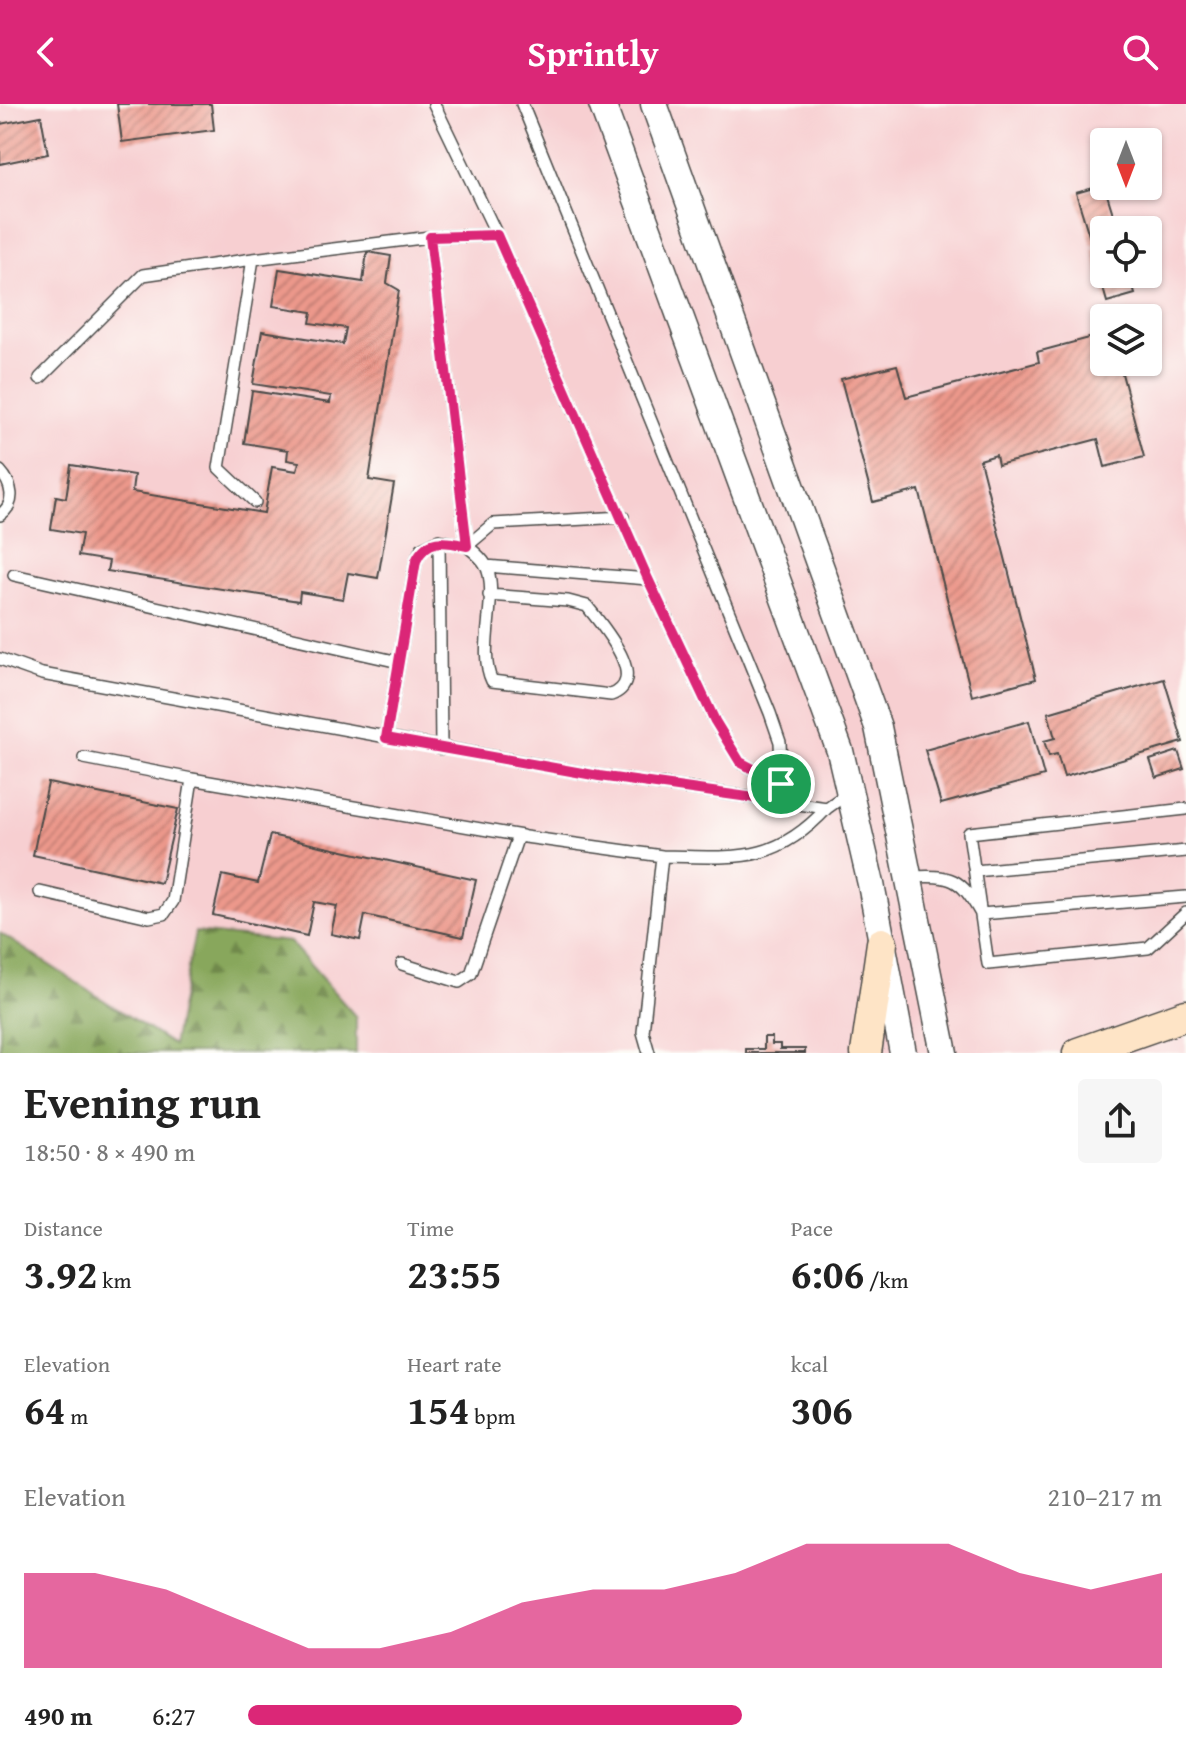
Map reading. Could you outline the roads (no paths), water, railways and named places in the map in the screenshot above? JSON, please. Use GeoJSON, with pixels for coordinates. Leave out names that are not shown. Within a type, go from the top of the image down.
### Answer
{"type":"FeatureCollection","features":[{"type":"Feature","properties":{"kind":"main road"},"geometry":{"type":"LineString","coordinates":[[866,1053],[882,943]]}},
{"type":"Feature","properties":{"kind":"main road"},"geometry":{"type":"LineString","coordinates":[[1078,1053],[1186,1015]]}},
{"type":"Feature","properties":{"kind":"street"},"geometry":{"type":"LineString","coordinates":[[602,104],[821,693],[850,791],[903,1053]]}},
{"type":"Feature","properties":{"kind":"street"},"geometry":{"type":"LineString","coordinates":[[654,104],[878,727],[944,1053]]}},
{"type":"Feature","properties":{"kind":"lane"},"geometry":{"type":"LineString","coordinates":[[434,104],[497,235],[648,579],[715,721],[740,762],[781,784]]}},
{"type":"Feature","properties":{"kind":"lane"},"geometry":{"type":"LineString","coordinates":[[522,104],[770,713],[780,742],[784,802]]}},
{"type":"Feature","properties":{"kind":"lane"},"geometry":{"type":"LineString","coordinates":[[40,378],[143,275],[430,237],[497,235]]}},
{"type":"Feature","properties":{"kind":"lane"},"geometry":{"type":"LineString","coordinates":[[430,237],[467,546]]}},
{"type":"Feature","properties":{"kind":"lane"},"geometry":{"type":"LineString","coordinates":[[253,259],[219,468],[255,502]]}},
{"type":"Feature","properties":{"kind":"lane"},"geometry":{"type":"LineString","coordinates":[[0,471],[10,483],[11,498],[8,509],[0,515]]}},
{"type":"Feature","properties":{"kind":"lane"},"geometry":{"type":"LineString","coordinates":[[467,546],[493,524],[623,517]]}},
{"type":"Feature","properties":{"kind":"lane"},"geometry":{"type":"LineString","coordinates":[[439,540],[441,749]]}},
{"type":"Feature","properties":{"kind":"lane"},"geometry":{"type":"LineString","coordinates":[[386,738],[416,561],[422,548],[439,540],[467,546],[486,566],[489,595],[486,669],[492,681],[510,686],[611,695],[621,691],[628,679],[625,665],[587,606],[568,601],[489,595]]}},
{"type":"Feature","properties":{"kind":"lane"},"geometry":{"type":"LineString","coordinates":[[486,566],[648,579]]}},
{"type":"Feature","properties":{"kind":"lane"},"geometry":{"type":"LineString","coordinates":[[14,575],[399,662]]}},
{"type":"Feature","properties":{"kind":"lane"},"geometry":{"type":"LineString","coordinates":[[0,659],[42,674],[441,749],[599,776],[827,808]]}},
{"type":"Feature","properties":{"kind":"lane"},"geometry":{"type":"LineString","coordinates":[[84,758],[522,836],[662,856],[751,857],[806,832],[827,808],[850,791]]}},
{"type":"Feature","properties":{"kind":"lane"},"geometry":{"type":"LineString","coordinates":[[40,892],[149,917],[164,914],[173,901],[192,779]]}},
{"type":"Feature","properties":{"kind":"lane"},"geometry":{"type":"LineString","coordinates":[[1186,809],[969,833],[988,964],[1148,948],[1186,913]]}},
{"type":"Feature","properties":{"kind":"lane"},"geometry":{"type":"LineString","coordinates":[[402,964],[459,982],[471,974],[518,836],[522,836]]}},
{"type":"Feature","properties":{"kind":"lane"},"geometry":{"type":"LineString","coordinates":[[975,871],[1186,851]]}},
{"type":"Feature","properties":{"kind":"lane"},"geometry":{"type":"LineString","coordinates":[[649,1053],[643,1032],[662,856]]}},
{"type":"Feature","properties":{"kind":"lane"},"geometry":{"type":"LineString","coordinates":[[910,877],[944,876],[966,886],[981,914]]}},
{"type":"Feature","properties":{"kind":"lane"},"geometry":{"type":"LineString","coordinates":[[981,914],[1186,897]]}}]}
